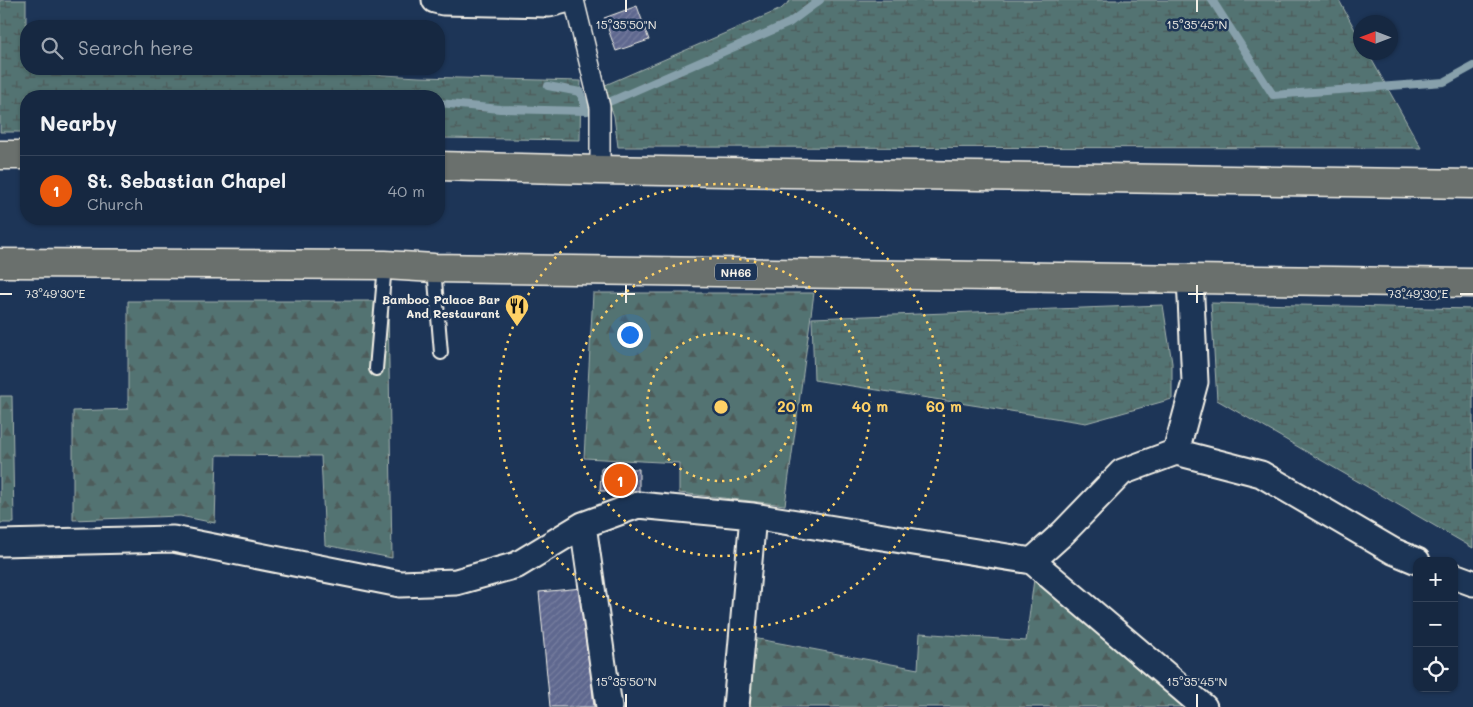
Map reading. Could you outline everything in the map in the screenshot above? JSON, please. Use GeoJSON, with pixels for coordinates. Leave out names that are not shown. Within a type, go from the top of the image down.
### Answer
{"type":"FeatureCollection","features":[{"type":"Feature","properties":{"kind":"highway"},"geometry":{"type":"LineString","coordinates":[[0,155],[20,155]]}},
{"type":"Feature","properties":{"kind":"highway"},"geometry":{"type":"LineString","coordinates":[[445,166],[1473,184]]}},
{"type":"Feature","properties":{"kind":"highway","name":"NH66"},"geometry":{"type":"LineString","coordinates":[[0,263],[385,265],[434,268],[1473,282]]}},
{"type":"Feature","properties":{"kind":"street"},"geometry":{"type":"LineString","coordinates":[[435,0],[443,2],[549,4],[565,0]]}},
{"type":"Feature","properties":{"kind":"street"},"geometry":{"type":"LineString","coordinates":[[574,0],[600,107],[600,170]]}},
{"type":"Feature","properties":{"kind":"street"},"geometry":{"type":"LineString","coordinates":[[1176,452],[1195,382],[1190,278]]}},
{"type":"Feature","properties":{"kind":"street"},"geometry":{"type":"LineString","coordinates":[[1032,561],[1063,533],[1122,472],[1176,452],[1261,474],[1393,551],[1413,559]]}},
{"type":"Feature","properties":{"kind":"street"},"geometry":{"type":"LineString","coordinates":[[0,543],[173,538],[400,584],[456,582],[517,565],[583,525],[638,505],[753,516],[1032,561],[1204,707]]}},
{"type":"Feature","properties":{"kind":"street"},"geometry":{"type":"LineString","coordinates":[[736,707],[753,516]]}},
{"type":"Feature","properties":{"kind":"street"},"geometry":{"type":"LineString","coordinates":[[583,525],[609,707]]}},
{"type":"Feature","properties":{"kind":"street"},"geometry":{"type":"LineString","coordinates":[[1458,577],[1473,583]]}},
{"type":"Feature","properties":{"kind":"lane"},"geometry":{"type":"LineString","coordinates":[[376,369],[385,265]]}},
{"type":"Feature","properties":{"kind":"lane"},"geometry":{"type":"LineString","coordinates":[[434,268],[440,353]]}},
{"type":"Feature","properties":{"kind":"green space"},"geometry":{"type":"Polygon","coordinates":[[[0,0],[26,0],[26,20],[20,20],[20,75],[384,75],[581,81],[580,140],[445,138],[445,90],[20,90],[20,132],[0,132],[0,0]]]}},
{"type":"Feature","properties":{"kind":"green space"},"geometry":{"type":"Polygon","coordinates":[[[791,0],[1339,0],[1353,26],[1353,60],[1372,60],[1421,148],[618,147],[614,116],[603,86],[781,9],[791,0]]]}},
{"type":"Feature","properties":{"kind":"green space"},"geometry":{"type":"Polygon","coordinates":[[[593,293],[814,293],[785,505],[679,493],[679,463],[584,458],[593,293]]]}},
{"type":"Feature","properties":{"kind":"green space"},"geometry":{"type":"Polygon","coordinates":[[[128,301],[388,301],[392,558],[325,545],[321,456],[217,455],[215,523],[180,516],[73,520],[73,411],[128,409],[128,301]]]}},
{"type":"Feature","properties":{"kind":"green space"},"geometry":{"type":"Polygon","coordinates":[[[1211,303],[1473,309],[1473,548],[1217,400],[1211,303]]]}},
{"type":"Feature","properties":{"kind":"green space"},"geometry":{"type":"Polygon","coordinates":[[[1163,305],[1172,363],[1172,399],[1086,423],[814,380],[812,318],[1163,305]]]}},
{"type":"Feature","properties":{"kind":"green space"},"geometry":{"type":"Polygon","coordinates":[[[0,396],[12,396],[14,523],[0,523],[0,396]]]}},
{"type":"Feature","properties":{"kind":"green space"},"geometry":{"type":"Polygon","coordinates":[[[1034,579],[1208,707],[748,707],[753,638],[918,669],[920,633],[1026,641],[1034,579]]]}},
{"type":"Feature","properties":{"kind":"building"},"geometry":{"type":"Polygon","coordinates":[[[637,6],[649,40],[616,51],[604,18],[637,6]]]}},
{"type":"Feature","properties":{"kind":"building"},"geometry":{"type":"Polygon","coordinates":[[[601,468],[639,469],[639,491],[600,491],[601,468]]]}},
{"type":"Feature","properties":{"kind":"building"},"geometry":{"type":"Polygon","coordinates":[[[582,588],[594,707],[550,707],[539,592],[582,588]]]}},
{"type":"Feature","properties":{"kind":"waterway"},"geometry":{"type":"LineString","coordinates":[[445,104],[500,109],[587,111],[789,23],[820,0]]}},
{"type":"Feature","properties":{"kind":"waterway"},"geometry":{"type":"LineString","coordinates":[[1212,0],[1273,95],[1444,82],[1473,66]]}},
{"type":"Feature","properties":{"kind":"waterway"},"geometry":{"type":"LineString","coordinates":[[548,86],[580,92],[587,111]]}},
{"type":"Feature","properties":{"kind":"place","name":"Bamboo Palace Bar And Restaurant"},"geometry":{"type":"Point","coordinates":[517,327]}},
{"type":"Feature","properties":{"kind":"place","name":"St. Sebastian Chapel"},"geometry":{"type":"Point","coordinates":[620,480]}}]}
